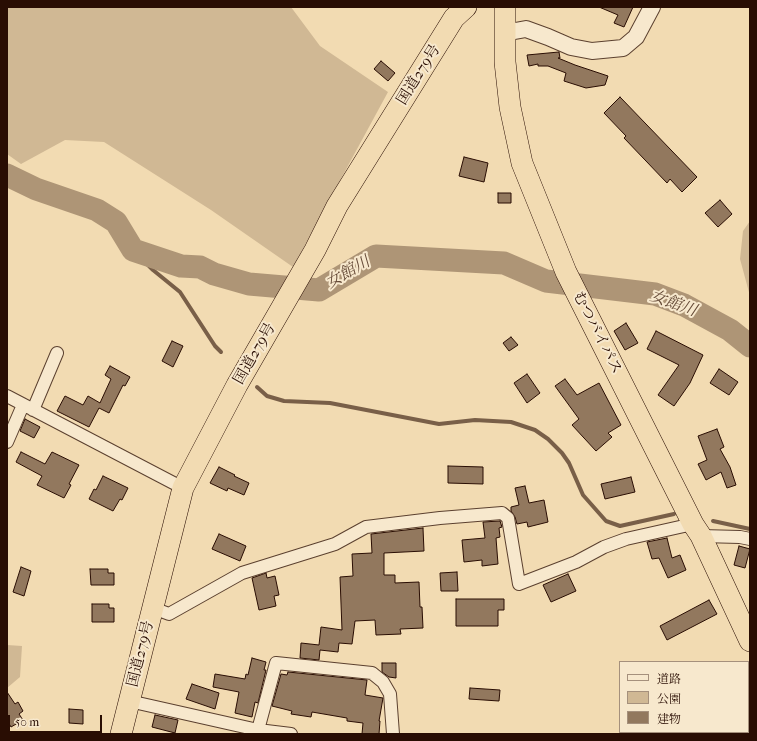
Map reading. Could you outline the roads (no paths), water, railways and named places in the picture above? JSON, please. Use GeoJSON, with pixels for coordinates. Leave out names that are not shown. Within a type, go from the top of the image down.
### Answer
{"type":"FeatureCollection","features":[{"type":"Feature","properties":{"kind":"highway","name":"国道279号"},"geometry":{"type":"LineString","coordinates":[[122,734],[183,488],[240,379],[315,250],[337,206],[454,18],[466,7]]}},
{"type":"Feature","properties":{"kind":"highway","name":"むつバイパス"},"geometry":{"type":"LineString","coordinates":[[505,7],[505,62],[510,107],[522,164],[566,272],[697,530],[750,641]]}},
{"type":"Feature","properties":{"kind":"street"},"geometry":{"type":"LineString","coordinates":[[504,32],[526,29],[571,48],[592,51],[623,48],[636,37],[652,7]]}},
{"type":"Feature","properties":{"kind":"street"},"geometry":{"type":"LineString","coordinates":[[7,442],[57,353]]}},
{"type":"Feature","properties":{"kind":"street"},"geometry":{"type":"LineString","coordinates":[[7,396],[183,488]]}},
{"type":"Feature","properties":{"kind":"street"},"geometry":{"type":"LineString","coordinates":[[153,608],[169,614],[242,573],[336,544],[366,528],[440,518],[502,513],[508,518],[519,584],[576,562],[604,547],[626,539],[697,530],[750,539]]}},
{"type":"Feature","properties":{"kind":"street"},"geometry":{"type":"LineString","coordinates":[[258,730],[276,662],[372,673],[383,682],[390,694],[392,734]]}},
{"type":"Feature","properties":{"kind":"street"},"geometry":{"type":"LineString","coordinates":[[129,701],[258,730],[292,734]]}},
{"type":"Feature","properties":{"kind":"waterway","name":"女館川"},"geometry":{"type":"LineString","coordinates":[[7,175],[36,189],[97,210],[116,222],[133,250],[181,266],[200,267],[214,274],[249,284],[319,290],[376,256],[504,263],[546,281],[655,294],[684,305],[730,330],[750,346]]}},
{"type":"Feature","properties":{"kind":"waterway"},"geometry":{"type":"LineString","coordinates":[[133,250],[153,270],[180,292],[215,346],[221,352]]}},
{"type":"Feature","properties":{"kind":"waterway"},"geometry":{"type":"LineString","coordinates":[[257,387],[267,396],[284,401],[330,403],[439,424],[475,420],[511,422],[535,430],[548,439],[562,453],[569,463],[583,495],[606,521],[620,526],[674,514]]}},
{"type":"Feature","properties":{"kind":"waterway"},"geometry":{"type":"LineString","coordinates":[[713,521],[750,529]]}}]}
